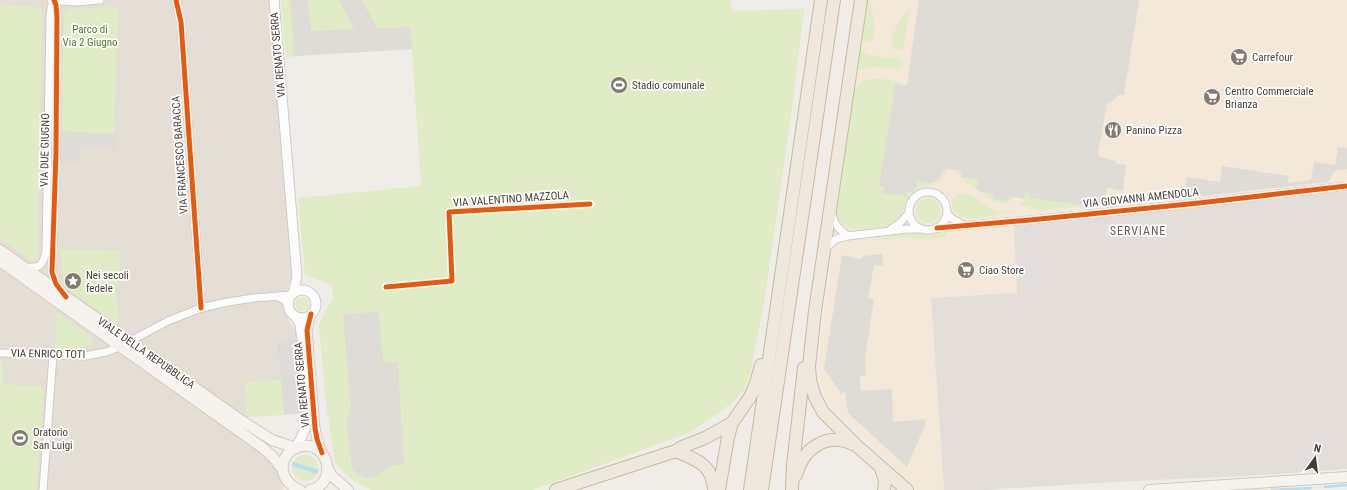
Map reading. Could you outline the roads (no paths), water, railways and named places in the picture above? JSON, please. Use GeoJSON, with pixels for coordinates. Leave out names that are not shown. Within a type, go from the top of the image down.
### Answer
{"type":"FeatureCollection","features":[{"type":"Feature","properties":{"kind":"highway"},"geometry":{"type":"LineString","coordinates":[[750,490],[821,0]]}},
{"type":"Feature","properties":{"kind":"highway"},"geometry":{"type":"LineString","coordinates":[[762,490],[834,0]]}},
{"type":"Feature","properties":{"kind":"highway"},"geometry":{"type":"LineString","coordinates":[[792,489],[793,465],[802,388],[861,0]]}},
{"type":"Feature","properties":{"kind":"highway"},"geometry":{"type":"LineString","coordinates":[[814,311],[809,366],[810,380],[815,397],[824,412],[857,446],[907,490]]}},
{"type":"Feature","properties":{"kind":"highway"},"geometry":{"type":"LineString","coordinates":[[719,490],[728,437],[732,423],[750,398],[764,357],[770,349]]}},
{"type":"Feature","properties":{"kind":"highway"},"geometry":{"type":"LineString","coordinates":[[556,490],[676,451],[705,438],[732,423]]}},
{"type":"Feature","properties":{"kind":"highway"},"geometry":{"type":"LineString","coordinates":[[792,489],[801,461],[805,454],[812,448],[831,440],[847,441],[857,446]]}},
{"type":"Feature","properties":{"kind":"highway"},"geometry":{"type":"LineString","coordinates":[[676,451],[694,458],[706,466],[713,480],[714,490]]}},
{"type":"Feature","properties":{"kind":"highway"},"geometry":{"type":"LineString","coordinates":[[881,468],[885,481],[884,490]]}},
{"type":"Feature","properties":{"kind":"highway"},"geometry":{"type":"LineString","coordinates":[[588,490],[599,477]]}},
{"type":"Feature","properties":{"kind":"main road","name":"VIALE DELLA REPUBBLICA"},"geometry":{"type":"LineString","coordinates":[[0,250],[268,438],[296,448],[309,446],[322,453]]}},
{"type":"Feature","properties":{"kind":"main road","name":"VIALE DELLA REPUBBLICA"},"geometry":{"type":"LineString","coordinates":[[0,262],[263,448],[273,457],[283,470]]}},
{"type":"Feature","properties":{"kind":"main road"},"geometry":{"type":"LineString","coordinates":[[296,448],[285,458],[283,470],[286,485],[290,485],[300,490]]}},
{"type":"Feature","properties":{"kind":"main road"},"geometry":{"type":"LineString","coordinates":[[322,453],[326,458],[328,469],[332,476],[348,490]]}},
{"type":"Feature","properties":{"kind":"main road"},"geometry":{"type":"LineString","coordinates":[[312,490],[324,481],[328,469]]}},
{"type":"Feature","properties":{"kind":"main road"},"geometry":{"type":"LineString","coordinates":[[1149,490],[1347,477]]}},
{"type":"Feature","properties":{"kind":"street"},"geometry":{"type":"LineString","coordinates":[[52,0],[74,2],[100,0]]}},
{"type":"Feature","properties":{"kind":"street","name":"VIA DUE GIUGNO"},"geometry":{"type":"LineString","coordinates":[[24,267],[36,268],[41,265],[46,252],[50,17],[52,0]]}},
{"type":"Feature","properties":{"kind":"street","name":"VIA DUE GIUGNO"},"geometry":{"type":"LineString","coordinates":[[52,0],[57,11],[56,153],[52,272],[56,284],[66,297]]}},
{"type":"Feature","properties":{"kind":"street","name":"VIA FRANCESCO BARACCA"},"geometry":{"type":"LineString","coordinates":[[176,0],[181,29],[202,308]]}},
{"type":"Feature","properties":{"kind":"street","name":"VIA RENATO SERRA"},"geometry":{"type":"LineString","coordinates":[[274,0],[297,277],[293,294]]}},
{"type":"Feature","properties":{"kind":"street","name":"VIA GIOVANNI AMENDOLA"},"geometry":{"type":"LineString","coordinates":[[937,228],[1347,186]]}},
{"type":"Feature","properties":{"kind":"street"},"geometry":{"type":"LineString","coordinates":[[922,229],[914,224],[909,213],[910,203],[919,194],[926,192],[936,194],[942,198],[947,213],[951,218],[963,226]]}},
{"type":"Feature","properties":{"kind":"street"},"geometry":{"type":"LineString","coordinates":[[830,205],[834,221],[838,229],[848,236]]}},
{"type":"Feature","properties":{"kind":"street"},"geometry":{"type":"LineString","coordinates":[[889,231],[901,222],[909,213]]}},
{"type":"Feature","properties":{"kind":"street"},"geometry":{"type":"LineString","coordinates":[[822,255],[828,246],[836,239],[848,236],[889,231],[927,230],[937,228],[943,223],[947,213]]}},
{"type":"Feature","properties":{"kind":"street","name":"VIA RENATO SERRA"},"geometry":{"type":"LineString","coordinates":[[297,277],[306,291]]}},
{"type":"Feature","properties":{"kind":"street"},"geometry":{"type":"LineString","coordinates":[[277,297],[283,299],[295,316],[303,318],[311,314],[315,308],[316,301],[312,295],[306,291],[299,291],[293,294],[288,305]]}},
{"type":"Feature","properties":{"kind":"street","name":"VIA ENRICO TOTI"},"geometry":{"type":"LineString","coordinates":[[0,353],[85,356],[106,352],[130,342],[168,321],[202,308],[228,302],[293,294]]}},
{"type":"Feature","properties":{"kind":"street","name":"VIA RENATO SERRA"},"geometry":{"type":"LineString","coordinates":[[311,314],[308,325],[308,337],[315,428],[322,453]]}},
{"type":"Feature","properties":{"kind":"street","name":"VIA RENATO SERRA"},"geometry":{"type":"LineString","coordinates":[[295,316],[299,321],[301,330],[308,414],[306,425],[296,448]]}},
{"type":"Feature","properties":{"kind":"street"},"geometry":{"type":"LineString","coordinates":[[44,490],[53,355]]}},
{"type":"Feature","properties":{"kind":"water"},"geometry":{"type":"Polygon","coordinates":[[[293,462],[319,470],[317,474],[292,466],[293,462]]]}},
{"type":"Feature","properties":{"kind":"waterway"},"geometry":{"type":"LineString","coordinates":[[1325,487],[1347,485]]}},
{"type":"Feature","properties":{"kind":"waterway"},"geometry":{"type":"LineString","coordinates":[[1272,490],[1311,488]]}},
{"type":"Feature","properties":{"kind":"place","name":"Carrefour"},"geometry":{"type":"Point","coordinates":[1239,57]}},
{"type":"Feature","properties":{"kind":"place","name":"Stadio comunale"},"geometry":{"type":"Point","coordinates":[619,85]}},
{"type":"Feature","properties":{"kind":"place","name":"Centro Commerciale Brianza"},"geometry":{"type":"Point","coordinates":[1212,97]}},
{"type":"Feature","properties":{"kind":"place","name":"Panino Pizza"},"geometry":{"type":"Point","coordinates":[1113,130]}},
{"type":"Feature","properties":{"kind":"place","name":"Ciao Store"},"geometry":{"type":"Point","coordinates":[966,270]}},
{"type":"Feature","properties":{"kind":"place","name":"Nei secoli fedele"},"geometry":{"type":"Point","coordinates":[73,281]}},
{"type":"Feature","properties":{"kind":"place","name":"Oratorio San Luigi"},"geometry":{"type":"Point","coordinates":[20,438]}},
{"type":"Feature","properties":{"kind":"district","name":"SERVIANE"},"geometry":{"type":"Point","coordinates":[1138,231]}},
{"type":"Feature","properties":{"kind":"park label","name":"Parco di Via 2 Giugno"},"geometry":{"type":"Point","coordinates":[90,35]}}]}
